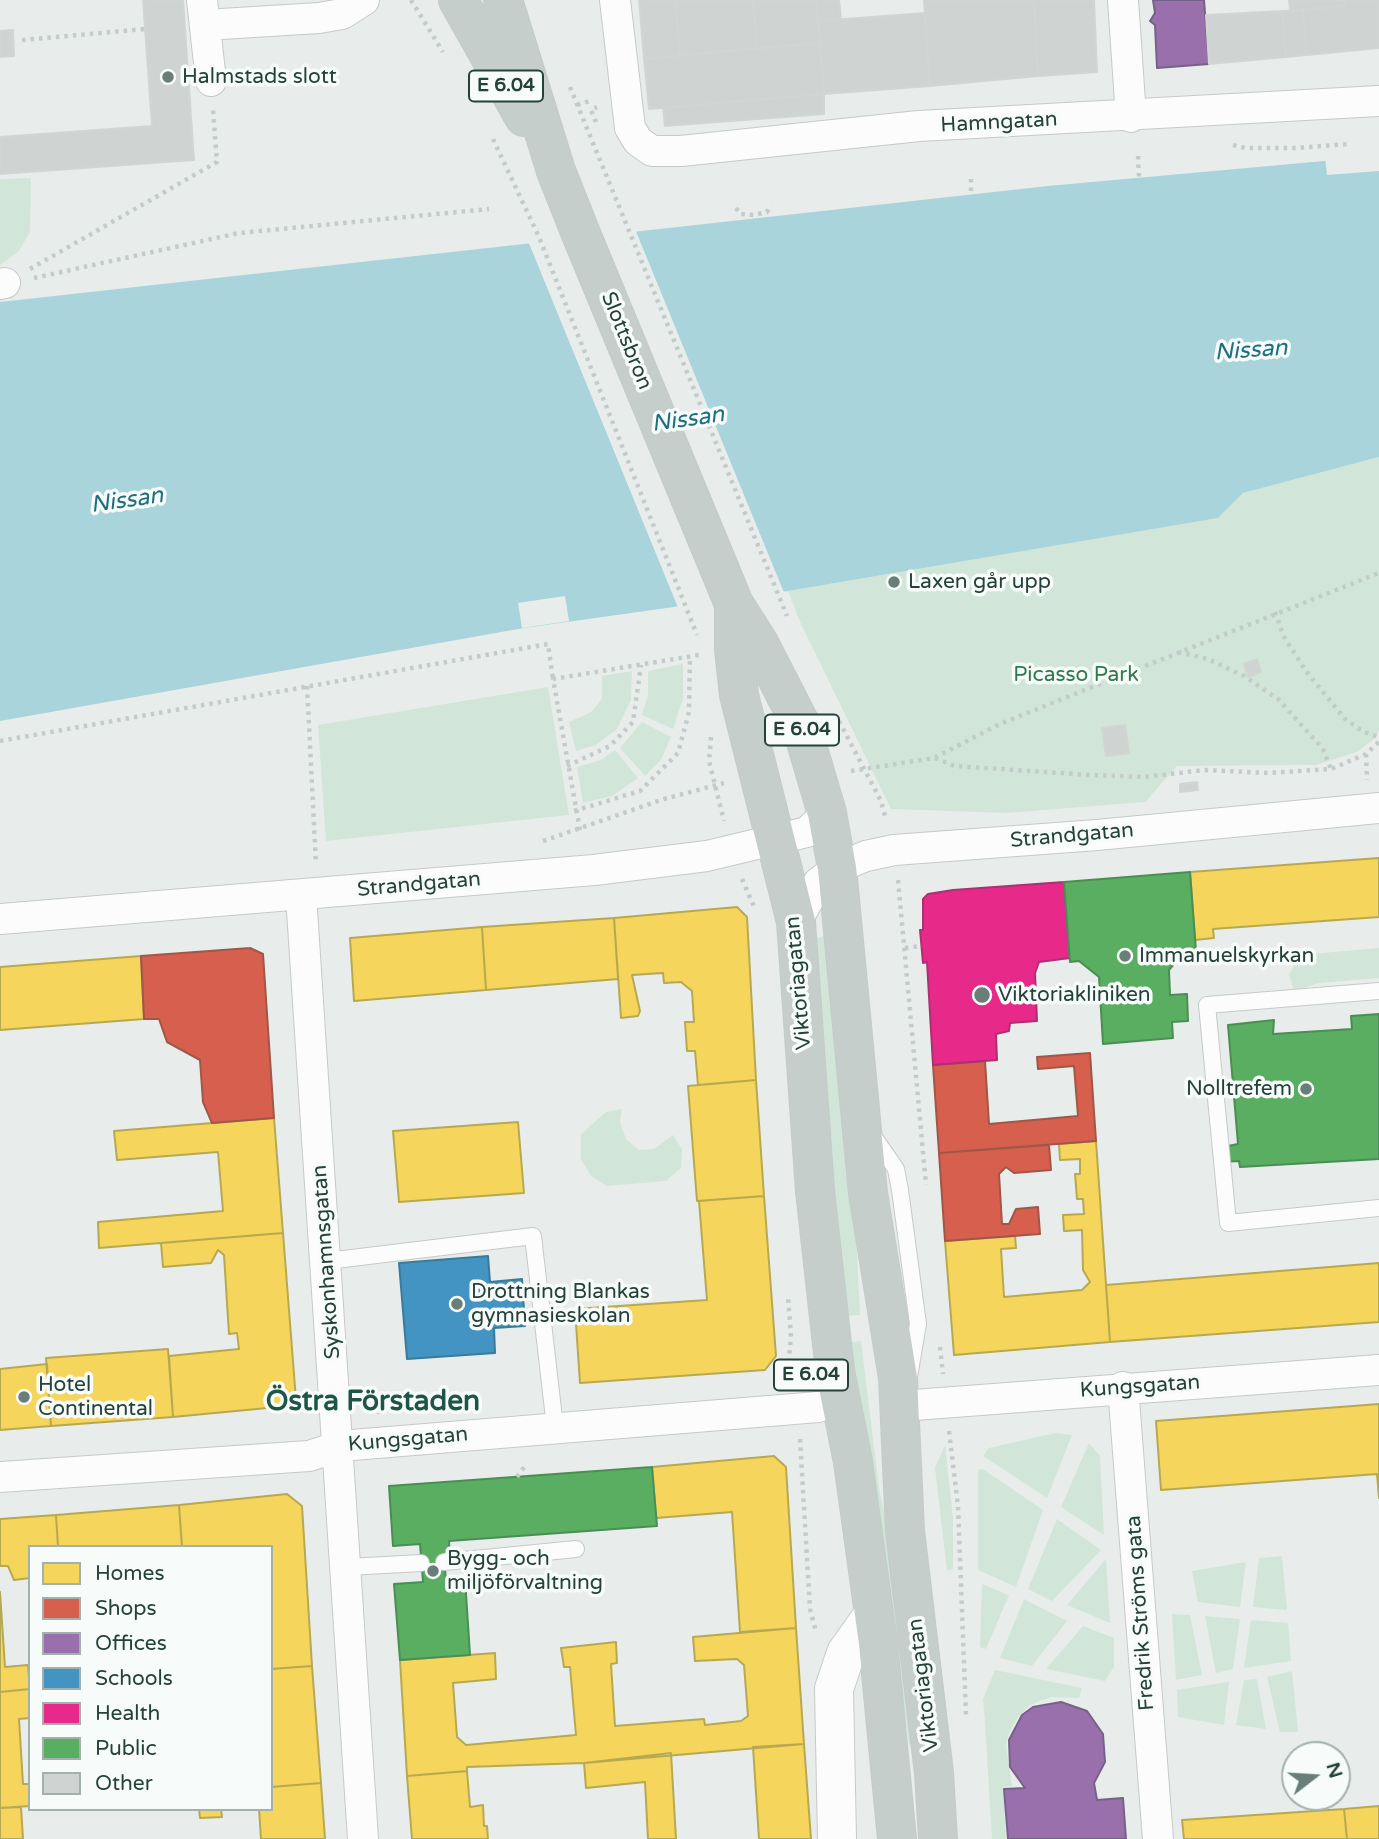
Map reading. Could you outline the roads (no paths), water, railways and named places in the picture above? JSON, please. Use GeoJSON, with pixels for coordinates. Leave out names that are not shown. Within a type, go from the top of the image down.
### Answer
{"type":"FeatureCollection","features":[{"type":"Feature","properties":{"kind":"highway","name":"E 6.04"},"geometry":{"type":"LineString","coordinates":[[458,0],[556,171]]}},
{"type":"Feature","properties":{"kind":"highway","name":"E 6.04"},"geometry":{"type":"LineString","coordinates":[[503,0],[556,171]]}},
{"type":"Feature","properties":{"kind":"highway","name":"Slottsbron"},"geometry":{"type":"LineString","coordinates":[[556,171],[734,604]]}},
{"type":"Feature","properties":{"kind":"highway","name":"Viktoriagatan"},"geometry":{"type":"LineString","coordinates":[[734,604],[734,650],[739,695],[761,779],[837,868],[868,1194],[892,1326],[901,1406],[905,1531],[934,1773],[938,1839]]}},
{"type":"Feature","properties":{"kind":"highway","name":"Viktoriagatan"},"geometry":{"type":"LineString","coordinates":[[734,604],[760,645],[801,725],[803,829],[796,922],[815,1191],[835,1371],[853,1462],[873,1615],[897,1839]]}},
{"type":"Feature","properties":{"kind":"highway","name":"Viktoriagatan"},"geometry":{"type":"LineString","coordinates":[[815,1191],[808,1333],[810,1372],[818,1407],[863,1552]]}},
{"type":"Feature","properties":{"kind":"highway","name":"Viktoriagatan"},"geometry":{"type":"LineString","coordinates":[[868,1194],[867,1328],[876,1406],[905,1531]]}},
{"type":"Feature","properties":{"kind":"street"},"geometry":{"type":"LineString","coordinates":[[211,81],[203,12],[319,18],[342,14],[364,0]]}},
{"type":"Feature","properties":{"kind":"street","name":"Hamngatan"},"geometry":{"type":"LineString","coordinates":[[615,0],[630,128],[638,141],[652,151],[681,151],[919,126],[1131,117],[1379,101]]}},
{"type":"Feature","properties":{"kind":"street"},"geometry":{"type":"LineString","coordinates":[[1124,0],[1131,117]]}},
{"type":"Feature","properties":{"kind":"street","name":"Strandgatan"},"geometry":{"type":"LineString","coordinates":[[796,922],[818,883],[837,868],[866,856],[894,850],[1097,835],[1379,808]]}},
{"type":"Feature","properties":{"kind":"street","name":"Strandgatan"},"geometry":{"type":"LineString","coordinates":[[0,919],[594,870],[708,856],[803,829]]}},
{"type":"Feature","properties":{"kind":"street","name":"Syskonhamnsgatan"},"geometry":{"type":"LineString","coordinates":[[301,895],[348,1567],[363,1839]]}},
{"type":"Feature","properties":{"kind":"street","name":"Kungsgatan"},"geometry":{"type":"LineString","coordinates":[[901,1406],[1123,1387],[1379,1370]]}},
{"type":"Feature","properties":{"kind":"street","name":"Fredrik Ströms gata"},"geometry":{"type":"LineString","coordinates":[[1123,1387],[1158,1839]]}},
{"type":"Feature","properties":{"kind":"street","name":"Kungsgatan"},"geometry":{"type":"LineString","coordinates":[[0,1477],[309,1456],[340,1446],[818,1407]]}},
{"type":"Feature","properties":{"kind":"street","name":"Viktoriagatan"},"geometry":{"type":"LineString","coordinates":[[837,1839],[834,1689],[846,1653],[873,1615]]}},
{"type":"Feature","properties":{"kind":"lane"},"geometry":{"type":"LineString","coordinates":[[1379,991],[1207,1005],[1228,1223],[1379,1208]]}},
{"type":"Feature","properties":{"kind":"lane"},"geometry":{"type":"LineString","coordinates":[[860,1121],[878,1141],[896,1169],[900,1190],[918,1324],[912,1367],[901,1406]]}},
{"type":"Feature","properties":{"kind":"lane"},"geometry":{"type":"LineString","coordinates":[[327,1261],[533,1236],[555,1427]]}},
{"type":"Feature","properties":{"kind":"lane"},"geometry":{"type":"LineString","coordinates":[[444,1562],[576,1549]]}},
{"type":"Feature","properties":{"kind":"lane"},"geometry":{"type":"LineString","coordinates":[[348,1567],[421,1563]]}},
{"type":"Feature","properties":{"kind":"water","name":"Nissan"},"geometry":{"type":"Polygon","coordinates":[[[1379,156],[1379,457],[1243,493],[1218,518],[788,591],[524,628],[0,721],[0,302],[1048,186],[1379,156]]]}},
{"type":"Feature","properties":{"kind":"place","name":"Halmstads slott"},"geometry":{"type":"Point","coordinates":[168,77]}},
{"type":"Feature","properties":{"kind":"place","name":"Laxen går upp"},"geometry":{"type":"Point","coordinates":[894,582]}},
{"type":"Feature","properties":{"kind":"place","name":"Immanuelskyrkan"},"geometry":{"type":"Point","coordinates":[1125,956]}},
{"type":"Feature","properties":{"kind":"place","name":"Viktoriakliniken"},"geometry":{"type":"Point","coordinates":[982,995]}},
{"type":"Feature","properties":{"kind":"place","name":"Nolltrefem"},"geometry":{"type":"Point","coordinates":[1306,1089]}},
{"type":"Feature","properties":{"kind":"place","name":"Drottning Blankas gymnasieskolan"},"geometry":{"type":"Point","coordinates":[457,1304]}},
{"type":"Feature","properties":{"kind":"place","name":"Hotel Continental"},"geometry":{"type":"Point","coordinates":[24,1397]}},
{"type":"Feature","properties":{"kind":"place","name":"Bygg- och miljöförvaltning"},"geometry":{"type":"Point","coordinates":[433,1571]}},
{"type":"Feature","properties":{"kind":"district","name":"Östra Förstaden"},"geometry":{"type":"Point","coordinates":[373,1403]}},
{"type":"Feature","properties":{"kind":"park label","name":"Picasso Park"},"geometry":{"type":"Point","coordinates":[1076,675]}}]}
